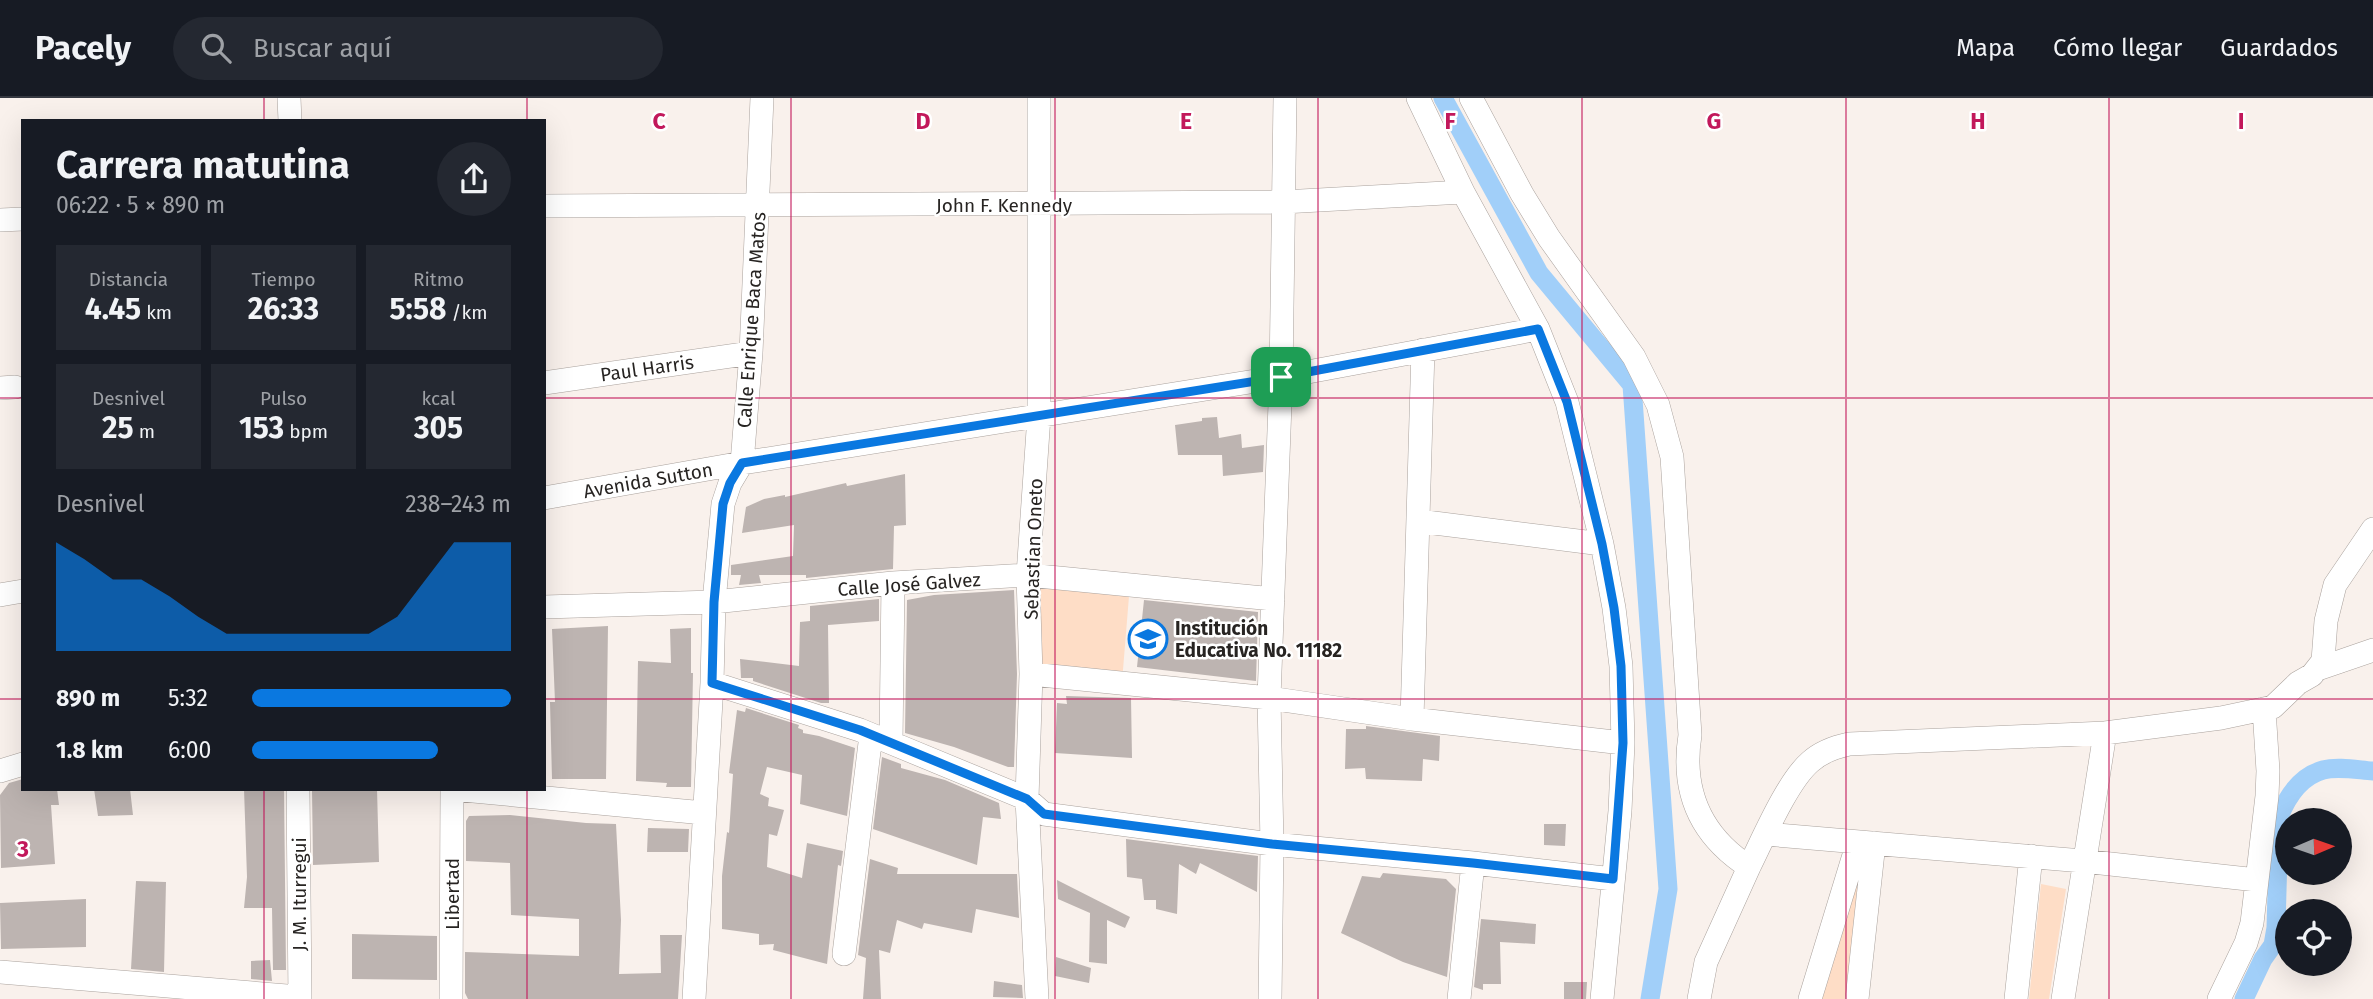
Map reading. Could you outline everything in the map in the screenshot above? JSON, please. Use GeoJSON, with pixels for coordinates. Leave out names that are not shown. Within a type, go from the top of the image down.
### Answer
{"type":"FeatureCollection","features":[{"type":"Feature","properties":{"kind":"street"},"geometry":{"type":"LineString","coordinates":[[289,98],[290,119]]}},
{"type":"Feature","properties":{"kind":"street","name":"Calle Enrique Baca Matos"},"geometry":{"type":"LineString","coordinates":[[694,999],[714,602],[723,504],[730,483],[742,463],[751,353],[762,98]]}},
{"type":"Feature","properties":{"kind":"street","name":"Sebastian Oneto"},"geometry":{"type":"LineString","coordinates":[[1037,999],[1027,799],[1031,674],[1028,575],[1039,416],[1039,98]]}},
{"type":"Feature","properties":{"kind":"street"},"geometry":{"type":"LineString","coordinates":[[1270,999],[1272,844],[1269,698],[1281,377],[1285,98]]}},
{"type":"Feature","properties":{"kind":"street"},"geometry":{"type":"LineString","coordinates":[[1418,98],[1463,192],[1538,329],[1567,402],[1602,544],[1621,666],[1623,743],[1602,999]]}},
{"type":"Feature","properties":{"kind":"street"},"geometry":{"type":"LineString","coordinates":[[1471,98],[1549,238],[1634,357],[1658,405],[1672,457],[1690,735],[1690,786],[1694,802],[1710,832],[1728,852],[1749,867]]}},
{"type":"Feature","properties":{"kind":"street","name":"John F. Kennedy"},"geometry":{"type":"LineString","coordinates":[[546,206],[1283,202],[1463,192]]}},
{"type":"Feature","properties":{"kind":"street"},"geometry":{"type":"LineString","coordinates":[[0,220],[21,219]]}},
{"type":"Feature","properties":{"kind":"street","name":"Avenida Sutton"},"geometry":{"type":"LineString","coordinates":[[546,498],[742,463],[1281,377],[1538,329]]}},
{"type":"Feature","properties":{"kind":"street"},"geometry":{"type":"LineString","coordinates":[[1412,719],[1423,350]]}},
{"type":"Feature","properties":{"kind":"street","name":"Paul Harris"},"geometry":{"type":"LineString","coordinates":[[546,383],[751,353]]}},
{"type":"Feature","properties":{"kind":"street"},"geometry":{"type":"LineString","coordinates":[[1418,520],[1602,544]]}},
{"type":"Feature","properties":{"kind":"street"},"geometry":{"type":"LineString","coordinates":[[1699,999],[1706,962],[1765,834],[1802,769],[1823,753],[1849,744],[2105,733],[2221,718],[2269,708],[2318,669],[2325,651],[2326,621],[2335,584],[2373,529]]}},
{"type":"Feature","properties":{"kind":"street","name":"Calle José Galvez"},"geometry":{"type":"LineString","coordinates":[[546,607],[714,602],[893,583],[1028,575],[1273,599]]}},
{"type":"Feature","properties":{"kind":"street"},"geometry":{"type":"LineString","coordinates":[[844,954],[881,738],[893,583]]}},
{"type":"Feature","properties":{"kind":"street"},"geometry":{"type":"LineString","coordinates":[[0,595],[21,591]]}},
{"type":"Feature","properties":{"kind":"street"},"geometry":{"type":"LineString","coordinates":[[2318,669],[2373,650]]}},
{"type":"Feature","properties":{"kind":"street"},"geometry":{"type":"LineString","coordinates":[[1031,674],[1269,698],[1412,719],[1623,743]]}},
{"type":"Feature","properties":{"kind":"street"},"geometry":{"type":"LineString","coordinates":[[712,683],[881,738],[1027,799],[1044,814],[1272,844],[1613,879]]}},
{"type":"Feature","properties":{"kind":"street"},"geometry":{"type":"LineString","coordinates":[[2219,999],[2246,943],[2252,923],[2267,796],[2269,708]]}},
{"type":"Feature","properties":{"kind":"street"},"geometry":{"type":"LineString","coordinates":[[2063,999],[2105,733]]}},
{"type":"Feature","properties":{"kind":"street"},"geometry":{"type":"LineString","coordinates":[[0,772],[21,765]]}},
{"type":"Feature","properties":{"kind":"street","name":"J. M. Iturregui"},"geometry":{"type":"LineString","coordinates":[[298,791],[299,998]]}},
{"type":"Feature","properties":{"kind":"street","name":"Libertad"},"geometry":{"type":"LineString","coordinates":[[452,791],[452,999]]}},
{"type":"Feature","properties":{"kind":"street"},"geometry":{"type":"LineString","coordinates":[[473,791],[704,813]]}},
{"type":"Feature","properties":{"kind":"street"},"geometry":{"type":"LineString","coordinates":[[1765,834],[2031,856],[2257,880]]}},
{"type":"Feature","properties":{"kind":"street"},"geometry":{"type":"LineString","coordinates":[[1810,999],[1866,842]]}},
{"type":"Feature","properties":{"kind":"street"},"geometry":{"type":"LineString","coordinates":[[1857,999],[1866,842]]}},
{"type":"Feature","properties":{"kind":"street"},"geometry":{"type":"LineString","coordinates":[[2016,999],[2031,856]]}},
{"type":"Feature","properties":{"kind":"street"},"geometry":{"type":"LineString","coordinates":[[1459,999],[1473,863]]}},
{"type":"Feature","properties":{"kind":"street"},"geometry":{"type":"LineString","coordinates":[[0,972],[299,998]]}},
{"type":"Feature","properties":{"kind":"shaded area"},"geometry":{"type":"Polygon","coordinates":[[[1028,575],[1130,584],[1122,682],[1031,674],[1028,575]]]}},
{"type":"Feature","properties":{"kind":"shaded area"},"geometry":{"type":"Polygon","coordinates":[[[1858,879],[1847,999],[1821,999],[1858,879]]]}},
{"type":"Feature","properties":{"kind":"shaded area"},"geometry":{"type":"Polygon","coordinates":[[[2041,884],[2066,889],[2049,999],[2029,999],[2041,884]]]}},
{"type":"Feature","properties":{"kind":"building"},"geometry":{"type":"Polygon","coordinates":[[[1217,417],[1219,438],[1241,434],[1242,448],[1264,445],[1263,472],[1223,476],[1222,455],[1178,455],[1175,425],[1217,417]]]}},
{"type":"Feature","properties":{"kind":"building"},"geometry":{"type":"Polygon","coordinates":[[[905,474],[906,525],[894,526],[893,569],[806,578],[806,575],[759,575],[761,583],[739,585],[741,575],[731,575],[731,565],[793,556],[794,525],[742,533],[746,507],[764,499],[905,474]]]}},
{"type":"Feature","properties":{"kind":"building"},"geometry":{"type":"Polygon","coordinates":[[[1014,590],[1017,674],[1014,767],[905,733],[907,600],[934,595],[1014,590]]]}},
{"type":"Feature","properties":{"kind":"building"},"geometry":{"type":"Polygon","coordinates":[[[879,599],[879,621],[828,625],[829,703],[821,703],[753,681],[753,678],[741,678],[740,659],[799,666],[800,622],[810,621],[810,606],[879,599]]]}},
{"type":"Feature","properties":{"kind":"building"},"geometry":{"type":"Polygon","coordinates":[[[1144,600],[1258,612],[1256,681],[1137,667],[1144,600]]]}},
{"type":"Feature","properties":{"kind":"building"},"geometry":{"type":"Polygon","coordinates":[[[608,626],[606,779],[552,779],[550,702],[555,702],[552,629],[608,626]]]}},
{"type":"Feature","properties":{"kind":"building"},"geometry":{"type":"Polygon","coordinates":[[[691,628],[691,787],[666,787],[667,783],[636,781],[638,661],[671,663],[670,629],[691,628]]]}},
{"type":"Feature","properties":{"kind":"building"},"geometry":{"type":"Polygon","coordinates":[[[1066,696],[1131,698],[1132,758],[1055,753],[1057,703],[1067,704],[1066,696]]]}},
{"type":"Feature","properties":{"kind":"building"},"geometry":{"type":"Polygon","coordinates":[[[746,708],[799,725],[798,728],[803,730],[803,733],[855,748],[847,816],[800,804],[802,775],[767,767],[760,794],[769,798],[768,806],[784,810],[777,836],[769,834],[767,867],[802,878],[807,843],[843,851],[841,866],[838,865],[827,964],[773,950],[774,944],[759,945],[759,934],[722,929],[722,876],[727,832],[729,833],[733,774],[729,773],[737,710],[745,712],[746,708]]]}},
{"type":"Feature","properties":{"kind":"building"},"geometry":{"type":"Polygon","coordinates":[[[1366,726],[1440,736],[1439,761],[1423,759],[1422,781],[1366,779],[1365,768],[1345,769],[1346,729],[1366,729],[1366,726]]]}},
{"type":"Feature","properties":{"kind":"building"},"geometry":{"type":"Polygon","coordinates":[[[882,757],[901,764],[901,768],[945,780],[999,803],[1001,819],[983,817],[977,865],[873,829],[882,757]]]}},
{"type":"Feature","properties":{"kind":"building"},"geometry":{"type":"Polygon","coordinates":[[[21,780],[21,791],[57,791],[59,805],[51,805],[55,864],[1,868],[0,795],[9,783],[21,780]]]}},
{"type":"Feature","properties":{"kind":"building"},"geometry":{"type":"Polygon","coordinates":[[[94,791],[130,791],[133,815],[98,816],[94,791]]]}},
{"type":"Feature","properties":{"kind":"building"},"geometry":{"type":"Polygon","coordinates":[[[244,791],[284,791],[286,970],[273,970],[272,908],[244,908],[247,877],[244,791]]]}},
{"type":"Feature","properties":{"kind":"building"},"geometry":{"type":"Polygon","coordinates":[[[312,791],[377,791],[379,862],[313,865],[312,791]]]}},
{"type":"Feature","properties":{"kind":"building"},"geometry":{"type":"Polygon","coordinates":[[[510,815],[616,824],[621,920],[619,974],[661,973],[660,935],[682,935],[678,999],[468,999],[465,993],[465,952],[579,956],[579,919],[511,915],[510,863],[466,861],[466,821],[469,816],[510,815]]]}},
{"type":"Feature","properties":{"kind":"building"},"geometry":{"type":"Polygon","coordinates":[[[1544,824],[1566,824],[1565,846],[1544,845],[1544,824]]]}},
{"type":"Feature","properties":{"kind":"building"},"geometry":{"type":"Polygon","coordinates":[[[648,828],[689,829],[688,852],[647,852],[648,828]]]}},
{"type":"Feature","properties":{"kind":"building"},"geometry":{"type":"Polygon","coordinates":[[[1126,839],[1258,856],[1257,892],[1200,863],[1196,874],[1179,864],[1177,914],[1156,909],[1156,900],[1144,900],[1142,879],[1127,877],[1126,839]]]}},
{"type":"Feature","properties":{"kind":"building"},"geometry":{"type":"Polygon","coordinates":[[[870,859],[898,868],[897,874],[1017,874],[1019,918],[976,909],[972,933],[924,923],[922,929],[897,920],[890,953],[879,950],[881,999],[863,999],[866,958],[858,955],[870,859]]]}},
{"type":"Feature","properties":{"kind":"building"},"geometry":{"type":"Polygon","coordinates":[[[1383,873],[1446,879],[1456,889],[1447,977],[1403,962],[1341,933],[1362,876],[1380,878],[1383,873]]]}},
{"type":"Feature","properties":{"kind":"building"},"geometry":{"type":"Polygon","coordinates":[[[1057,880],[1130,917],[1125,928],[1107,920],[1107,964],[1089,962],[1090,913],[1058,899],[1057,880]]]}},
{"type":"Feature","properties":{"kind":"building"},"geometry":{"type":"Polygon","coordinates":[[[136,881],[166,882],[164,972],[131,969],[136,881]]]}},
{"type":"Feature","properties":{"kind":"building"},"geometry":{"type":"Polygon","coordinates":[[[86,899],[86,947],[1,949],[0,903],[86,899]]]}},
{"type":"Feature","properties":{"kind":"building"},"geometry":{"type":"Polygon","coordinates":[[[1481,919],[1536,924],[1535,944],[1500,942],[1501,984],[1483,984],[1483,990],[1474,987],[1481,919]]]}},
{"type":"Feature","properties":{"kind":"building"},"geometry":{"type":"Polygon","coordinates":[[[352,934],[437,936],[437,980],[352,979],[352,934]]]}},
{"type":"Feature","properties":{"kind":"building"},"geometry":{"type":"Polygon","coordinates":[[[1056,957],[1091,968],[1089,983],[1055,976],[1056,957]]]}},
{"type":"Feature","properties":{"kind":"building"},"geometry":{"type":"Polygon","coordinates":[[[270,960],[272,981],[251,979],[251,961],[270,960]]]}},
{"type":"Feature","properties":{"kind":"building"},"geometry":{"type":"Polygon","coordinates":[[[994,981],[1022,985],[1023,998],[993,997],[994,981]]]}},
{"type":"Feature","properties":{"kind":"building"},"geometry":{"type":"Polygon","coordinates":[[[1564,982],[1587,982],[1586,999],[1564,999],[1564,982]]]}},
{"type":"Feature","properties":{"kind":"waterway"},"geometry":{"type":"LineString","coordinates":[[1443,98],[1539,273],[1632,385],[1668,889],[1650,999]]}},
{"type":"Feature","properties":{"kind":"waterway"},"geometry":{"type":"LineString","coordinates":[[2244,999],[2263,959],[2273,945],[2276,928],[2279,817],[2286,802],[2302,782],[2323,770],[2341,768],[2373,771]]}},
{"type":"Feature","properties":{"kind":"place","name":"Institución Educativa No. 11182"},"geometry":{"type":"Point","coordinates":[1148,639]}},
{"type":"Feature","properties":{"kind":"route"},"geometry":{"type":"LineString","coordinates":[[1538,329],[1567,402],[1602,544],[1614,608],[1621,666],[1623,743],[1613,879],[1272,844],[1044,814],[1027,799],[871,734],[712,683],[714,602],[723,504],[730,483],[742,463],[1281,377],[1538,329]]}}]}
